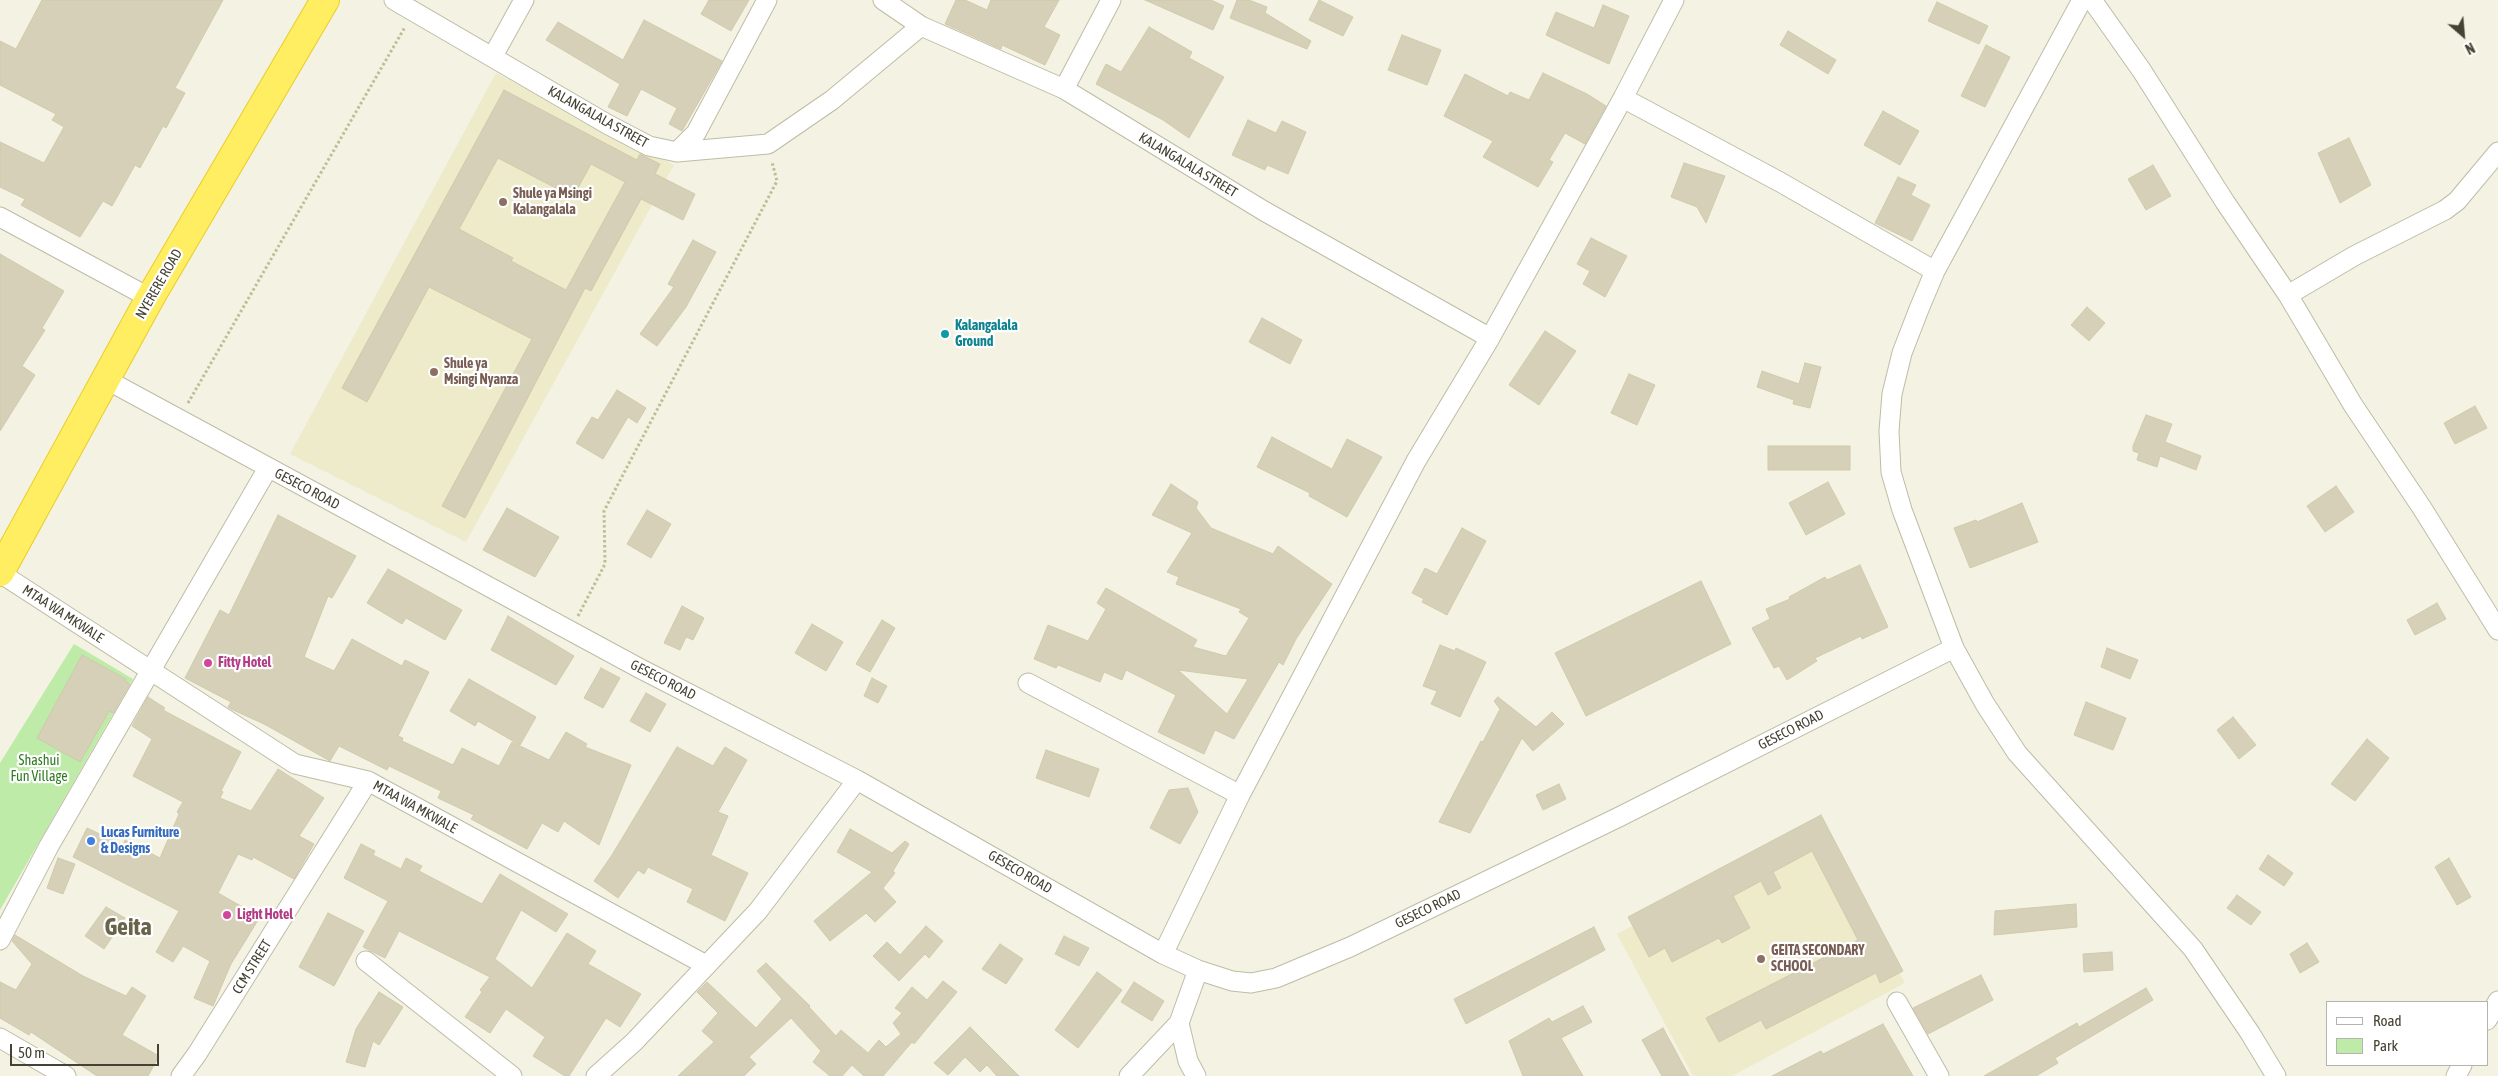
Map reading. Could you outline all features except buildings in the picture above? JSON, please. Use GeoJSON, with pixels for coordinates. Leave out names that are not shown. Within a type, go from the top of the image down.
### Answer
{"type":"FeatureCollection","features":[{"type":"Feature","properties":{"kind":"highway","name":"NYERERE ROAD"},"geometry":{"type":"LineString","coordinates":[[0,572],[107,380],[150,298],[325,0]]}},
{"type":"Feature","properties":{"kind":"street","name":"KALANGALALA STREET"},"geometry":{"type":"LineString","coordinates":[[394,0],[649,146],[677,152],[768,144]]}},
{"type":"Feature","properties":{"kind":"street"},"geometry":{"type":"LineString","coordinates":[[493,56],[524,0]]}},
{"type":"Feature","properties":{"kind":"street"},"geometry":{"type":"LineString","coordinates":[[677,152],[696,132],[767,0]]}},
{"type":"Feature","properties":{"kind":"street","name":"KALANGALALA STREET"},"geometry":{"type":"LineString","coordinates":[[883,0],[921,26],[1064,88],[1264,211],[1490,338]]}},
{"type":"Feature","properties":{"kind":"street"},"geometry":{"type":"LineString","coordinates":[[1064,88],[1111,0]]}},
{"type":"Feature","properties":{"kind":"street"},"geometry":{"type":"LineString","coordinates":[[1163,954],[1240,795],[1416,461],[1490,338],[1623,98],[1674,0]]}},
{"type":"Feature","properties":{"kind":"street"},"geometry":{"type":"LineString","coordinates":[[2082,0],[1935,271],[1902,353],[1892,394],[1889,431],[1892,472],[1902,510],[1954,648],[1985,704],[2017,753],[2193,949],[2250,1033],[2276,1076]]}},
{"type":"Feature","properties":{"kind":"street"},"geometry":{"type":"LineString","coordinates":[[2092,0],[2142,71],[2225,202],[2288,295],[2353,405],[2422,508],[2498,630]]}},
{"type":"Feature","properties":{"kind":"street"},"geometry":{"type":"LineString","coordinates":[[768,144],[832,100],[921,26]]}},
{"type":"Feature","properties":{"kind":"street"},"geometry":{"type":"LineString","coordinates":[[1623,98],[1780,182],[1935,271]]}},
{"type":"Feature","properties":{"kind":"street"},"geometry":{"type":"LineString","coordinates":[[2288,295],[2354,256],[2445,210],[2457,201],[2498,152]]}},
{"type":"Feature","properties":{"kind":"street"},"geometry":{"type":"LineString","coordinates":[[0,217],[150,298]]}},
{"type":"Feature","properties":{"kind":"street","name":"GESECO ROAD"},"geometry":{"type":"LineString","coordinates":[[107,380],[570,630],[857,780],[1163,954],[1198,970],[1232,981],[1251,983],[1276,978],[1332,954],[1619,817],[1954,648]]}},
{"type":"Feature","properties":{"kind":"street"},"geometry":{"type":"LineString","coordinates":[[0,940],[49,846],[268,468]]}},
{"type":"Feature","properties":{"kind":"street","name":"MTAA WA MKWALE"},"geometry":{"type":"LineString","coordinates":[[0,572],[295,764],[368,781],[706,965]]}},
{"type":"Feature","properties":{"kind":"street"},"geometry":{"type":"LineString","coordinates":[[1028,683],[1240,795]]}},
{"type":"Feature","properties":{"kind":"street"},"geometry":{"type":"LineString","coordinates":[[596,1076],[634,1042],[758,911],[857,780]]}},
{"type":"Feature","properties":{"kind":"street","name":"CCM STREET"},"geometry":{"type":"LineString","coordinates":[[181,1076],[202,1046],[368,781]]}},
{"type":"Feature","properties":{"kind":"street"},"geometry":{"type":"LineString","coordinates":[[366,961],[512,1076]]}},
{"type":"Feature","properties":{"kind":"street"},"geometry":{"type":"LineString","coordinates":[[1129,1076],[1179,1023],[1198,970]]}},
{"type":"Feature","properties":{"kind":"street"},"geometry":{"type":"LineString","coordinates":[[2488,1018],[2498,1001]]}},
{"type":"Feature","properties":{"kind":"street"},"geometry":{"type":"LineString","coordinates":[[1896,1002],[1939,1076]]}},
{"type":"Feature","properties":{"kind":"street"},"geometry":{"type":"LineString","coordinates":[[1179,1023],[1188,1061],[1196,1076]]}},
{"type":"Feature","properties":{"kind":"street"},"geometry":{"type":"LineString","coordinates":[[0,1038],[66,1076]]}},
{"type":"Feature","properties":{"kind":"path"},"geometry":{"type":"LineString","coordinates":[[179,419],[414,11]]}},
{"type":"Feature","properties":{"kind":"path"},"geometry":{"type":"LineString","coordinates":[[570,630],[605,564],[604,511],[776,180],[768,144]]}},
{"type":"Feature","properties":{"kind":"shaded area"},"geometry":{"type":"Polygon","coordinates":[[[496,73],[674,165],[466,542],[290,454],[496,73]]]}},
{"type":"Feature","properties":{"kind":"shaded area","name":"GEITA SECONDARY SCHOOL"},"geometry":{"type":"Polygon","coordinates":[[[1820,825],[1905,983],[1732,1076],[1693,1076],[1617,934],[1820,825]]]}},
{"type":"Feature","properties":{"kind":"green space","name":"Shashui Fun Village"},"geometry":{"type":"Polygon","coordinates":[[[74,644],[133,679],[0,910],[0,763],[74,644]]]}},
{"type":"Feature","properties":{"kind":"place","name":"Shule ya Msingi Kalangalala"},"geometry":{"type":"Point","coordinates":[503,202]}},
{"type":"Feature","properties":{"kind":"place","name":"Kalangalala Ground"},"geometry":{"type":"Point","coordinates":[945,334]}},
{"type":"Feature","properties":{"kind":"place","name":"Shule ya Msingi Nyanza"},"geometry":{"type":"Point","coordinates":[434,372]}},
{"type":"Feature","properties":{"kind":"place","name":"Fitty Hotel"},"geometry":{"type":"Point","coordinates":[208,663]}},
{"type":"Feature","properties":{"kind":"place","name":"Lucas Furniture & Designs"},"geometry":{"type":"Point","coordinates":[91,841]}},
{"type":"Feature","properties":{"kind":"place","name":"Light Hotel"},"geometry":{"type":"Point","coordinates":[227,915]}},
{"type":"Feature","properties":{"kind":"place","name":"GEITA SECONDARY SCHOOL"},"geometry":{"type":"Point","coordinates":[1761,959]}},
{"type":"Feature","properties":{"kind":"district","name":"Geita"},"geometry":{"type":"Point","coordinates":[128,927]}}]}
